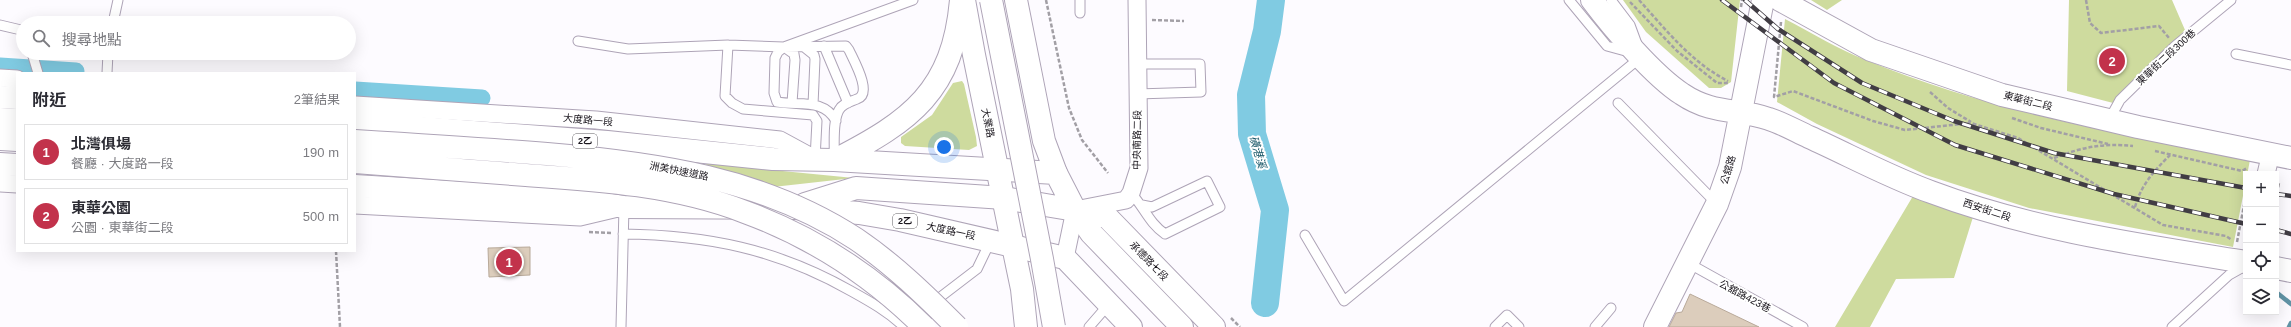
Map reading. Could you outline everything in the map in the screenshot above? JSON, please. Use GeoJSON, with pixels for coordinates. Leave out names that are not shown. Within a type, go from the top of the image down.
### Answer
{"type":"FeatureCollection","features":[{"type":"Feature","properties":{"kind":"main road"},"geometry":{"type":"LineString","coordinates":[[824,159],[880,137],[907,117],[938,84],[958,29],[961,0]]}},
{"type":"Feature","properties":{"kind":"main road","name":"大業路"},"geometry":{"type":"LineString","coordinates":[[964,0],[1022,289],[1026,327]]}},
{"type":"Feature","properties":{"kind":"main road"},"geometry":{"type":"LineString","coordinates":[[991,0],[1054,327]]}},
{"type":"Feature","properties":{"kind":"main road"},"geometry":{"type":"LineString","coordinates":[[1016,0],[1044,141],[1056,173],[1075,210],[1091,233],[1182,327]]}},
{"type":"Feature","properties":{"kind":"main road","name":"西安街二段"},"geometry":{"type":"LineString","coordinates":[[1592,0],[1606,18],[1681,94],[1703,106],[1768,118],[1930,192],[2024,222],[2113,240],[2243,257]]}},
{"type":"Feature","properties":{"kind":"main road","name":"公舘路"},"geometry":{"type":"LineString","coordinates":[[1655,327],[1717,204],[1730,167],[1742,114],[1763,0]]}},
{"type":"Feature","properties":{"kind":"main road","name":"東華街二段"},"geometry":{"type":"LineString","coordinates":[[1780,10],[1871,50],[2002,95],[2270,163]]}},
{"type":"Feature","properties":{"kind":"main road"},"geometry":{"type":"LineString","coordinates":[[0,97],[16,98]]}},
{"type":"Feature","properties":{"kind":"main road"},"geometry":{"type":"LineString","coordinates":[[0,119],[16,120]]}},
{"type":"Feature","properties":{"kind":"main road","name":"大度路一段"},"geometry":{"type":"LineString","coordinates":[[356,123],[606,142],[773,158],[824,159],[998,170]]}},
{"type":"Feature","properties":{"kind":"main road"},"geometry":{"type":"LineString","coordinates":[[0,139],[16,140]]}},
{"type":"Feature","properties":{"kind":"main road","name":"洲美快速道路"},"geometry":{"type":"LineString","coordinates":[[356,141],[622,161],[688,171],[753,189],[802,210],[856,239],[910,280],[957,327]]}},
{"type":"Feature","properties":{"kind":"main road"},"geometry":{"type":"LineString","coordinates":[[356,162],[574,178],[646,187],[698,198],[745,211],[790,230],[833,254],[876,284],[924,327]]}},
{"type":"Feature","properties":{"kind":"main road"},"geometry":{"type":"LineString","coordinates":[[0,164],[16,165]]}},
{"type":"Feature","properties":{"kind":"main road","name":"2乙"},"geometry":{"type":"LineString","coordinates":[[998,170],[1056,173]]}},
{"type":"Feature","properties":{"kind":"main road","name":"大度路一段"},"geometry":{"type":"LineString","coordinates":[[356,186],[582,200],[624,207],[795,208],[860,213],[991,240],[1013,246]]}},
{"type":"Feature","properties":{"kind":"main road","name":"承德路七段"},"geometry":{"type":"LineString","coordinates":[[795,208],[856,188],[1004,198],[1107,217],[1214,327]]}},
{"type":"Feature","properties":{"kind":"main road","name":"2乙"},"geometry":{"type":"LineString","coordinates":[[1013,246],[1065,258]]}},
{"type":"Feature","properties":{"kind":"main road"},"geometry":{"type":"LineString","coordinates":[[1065,258],[1131,327]]}},
{"type":"Feature","properties":{"kind":"main road"},"geometry":{"type":"LineString","coordinates":[[2279,269],[2291,271]]}},
{"type":"Feature","properties":{"kind":"street","name":"中央南路二段"},"geometry":{"type":"LineString","coordinates":[[1136,0],[1139,168],[1137,199]]}},
{"type":"Feature","properties":{"kind":"street"},"geometry":{"type":"LineString","coordinates":[[0,78],[16,79]]}},
{"type":"Feature","properties":{"kind":"street","name":"大度路一段"},"geometry":{"type":"LineString","coordinates":[[356,105],[596,120],[780,140],[824,159]]}},
{"type":"Feature","properties":{"kind":"street"},"geometry":{"type":"LineString","coordinates":[[0,183],[16,184]]}},
{"type":"Feature","properties":{"kind":"street"},"geometry":{"type":"LineString","coordinates":[[1065,258],[1075,210],[1137,199]]}},
{"type":"Feature","properties":{"kind":"street","name":"大度路一段"},"geometry":{"type":"LineString","coordinates":[[356,205],[580,217],[624,207]]}},
{"type":"Feature","properties":{"kind":"lane"},"geometry":{"type":"LineString","coordinates":[[115,16],[118,0]]}},
{"type":"Feature","properties":{"kind":"lane"},"geometry":{"type":"LineString","coordinates":[[836,121],[831,112],[821,106],[777,102],[774,93],[775,58],[778,52],[784,47],[912,0]]}},
{"type":"Feature","properties":{"kind":"lane"},"geometry":{"type":"LineString","coordinates":[[1080,0],[1080,13]]}},
{"type":"Feature","properties":{"kind":"lane"},"geometry":{"type":"LineString","coordinates":[[1569,0],[1607,46],[1642,56]]}},
{"type":"Feature","properties":{"kind":"lane"},"geometry":{"type":"LineString","coordinates":[[1611,0],[1630,25],[1642,56]]}},
{"type":"Feature","properties":{"kind":"lane","name":"東華街二段300巷"},"geometry":{"type":"LineString","coordinates":[[2109,121],[2120,100],[2176,46],[2232,0]]}},
{"type":"Feature","properties":{"kind":"lane"},"geometry":{"type":"LineString","coordinates":[[0,25],[16,29]]}},
{"type":"Feature","properties":{"kind":"lane"},"geometry":{"type":"LineString","coordinates":[[578,41],[628,49],[728,45],[784,47],[846,46],[864,86],[864,93],[861,98],[843,104],[838,111],[824,159]]}},
{"type":"Feature","properties":{"kind":"lane"},"geometry":{"type":"LineString","coordinates":[[728,45],[725,96],[732,103],[744,109],[813,115],[817,121],[824,159]]}},
{"type":"Feature","properties":{"kind":"lane"},"geometry":{"type":"LineString","coordinates":[[824,46],[848,103]]}},
{"type":"Feature","properties":{"kind":"lane"},"geometry":{"type":"LineString","coordinates":[[784,47],[794,54],[795,60],[792,103]]}},
{"type":"Feature","properties":{"kind":"lane"},"geometry":{"type":"LineString","coordinates":[[804,47],[814,55],[815,59],[813,105]]}},
{"type":"Feature","properties":{"kind":"lane"},"geometry":{"type":"LineString","coordinates":[[2236,54],[2291,65]]}},
{"type":"Feature","properties":{"kind":"lane"},"geometry":{"type":"LineString","coordinates":[[1305,235],[1344,301],[1642,56]]}},
{"type":"Feature","properties":{"kind":"lane"},"geometry":{"type":"LineString","coordinates":[[34,60],[38,72]]}},
{"type":"Feature","properties":{"kind":"lane"},"geometry":{"type":"LineString","coordinates":[[107,72],[108,60]]}},
{"type":"Feature","properties":{"kind":"lane"},"geometry":{"type":"LineString","coordinates":[[1137,94],[1201,92],[1200,64],[1138,64]]}},
{"type":"Feature","properties":{"kind":"lane"},"geometry":{"type":"LineString","coordinates":[[1618,103],[1717,204]]}},
{"type":"Feature","properties":{"kind":"lane"},"geometry":{"type":"LineString","coordinates":[[1207,181],[1220,207],[1164,234],[1153,226],[1137,199],[1152,207],[1207,181]]}},
{"type":"Feature","properties":{"kind":"lane"},"geometry":{"type":"LineString","coordinates":[[621,327],[624,207]]}},
{"type":"Feature","properties":{"kind":"lane"},"geometry":{"type":"LineString","coordinates":[[623,234],[676,235],[718,241],[765,252],[807,268],[835,282],[870,302],[902,326],[977,269],[991,240]]}},
{"type":"Feature","properties":{"kind":"lane"},"geometry":{"type":"LineString","coordinates":[[2172,327],[2229,275],[2243,257]]}},
{"type":"Feature","properties":{"kind":"lane","name":"公舘路423巷"},"geometry":{"type":"LineString","coordinates":[[1688,263],[1803,327]]}},
{"type":"Feature","properties":{"kind":"lane"},"geometry":{"type":"LineString","coordinates":[[1089,327],[1109,304]]}},
{"type":"Feature","properties":{"kind":"lane"},"geometry":{"type":"LineString","coordinates":[[1595,327],[1611,308]]}},
{"type":"Feature","properties":{"kind":"lane"},"geometry":{"type":"LineString","coordinates":[[1495,327],[1507,315],[1519,327]]}},
{"type":"Feature","properties":{"kind":"path"},"geometry":{"type":"LineString","coordinates":[[1046,0],[1069,108],[1082,140],[1108,173]]}},
{"type":"Feature","properties":{"kind":"path"},"geometry":{"type":"LineString","coordinates":[[1630,1],[1682,56],[1717,84],[1731,82],[1717,76],[1682,47],[1639,0]]}},
{"type":"Feature","properties":{"kind":"path"},"geometry":{"type":"LineString","coordinates":[[2086,0],[2090,22],[2101,33],[2159,26],[2176,46]]}},
{"type":"Feature","properties":{"kind":"path"},"geometry":{"type":"LineString","coordinates":[[1780,10],[1774,97],[1794,91],[1873,121],[1905,130],[1971,123]]}},
{"type":"Feature","properties":{"kind":"path"},"geometry":{"type":"LineString","coordinates":[[1137,20],[1184,21]]}},
{"type":"Feature","properties":{"kind":"path"},"geometry":{"type":"LineString","coordinates":[[1930,92],[1948,108],[1971,123],[2018,138],[2136,207],[2163,225],[2226,236],[2243,257]]}},
{"type":"Feature","properties":{"kind":"path"},"geometry":{"type":"LineString","coordinates":[[2054,158],[2080,148],[2108,144],[2138,147]]}},
{"type":"Feature","properties":{"kind":"path"},"geometry":{"type":"LineString","coordinates":[[2150,150],[2242,171],[2270,163]]}},
{"type":"Feature","properties":{"kind":"path"},"geometry":{"type":"LineString","coordinates":[[2136,207],[2139,192],[2146,180],[2170,155]]}},
{"type":"Feature","properties":{"kind":"path"},"geometry":{"type":"LineString","coordinates":[[2244,243],[2245,207]]}},
{"type":"Feature","properties":{"kind":"path"},"geometry":{"type":"LineString","coordinates":[[336,252],[340,327]]}},
{"type":"Feature","properties":{"kind":"green space"},"geometry":{"type":"Polygon","coordinates":[[[1623,0],[1740,0],[1731,82],[1721,88],[1709,88],[1646,32],[1623,0]]]}},
{"type":"Feature","properties":{"kind":"green space"},"geometry":{"type":"Polygon","coordinates":[[[1811,0],[1842,0],[1827,10],[1811,0]]]}},
{"type":"Feature","properties":{"kind":"green space"},"geometry":{"type":"Polygon","coordinates":[[[2069,0],[2172,0],[2185,30],[2117,104],[2067,91],[2069,0]]]}},
{"type":"Feature","properties":{"kind":"green space"},"geometry":{"type":"Polygon","coordinates":[[[1785,19],[1856,56],[1912,78],[1960,93],[2055,119],[2152,141],[2250,160],[2248,171],[2243,171],[2243,196],[2233,247],[2029,208],[1926,175],[1817,124],[1777,102],[1785,19]]]}},
{"type":"Feature","properties":{"kind":"green space"},"geometry":{"type":"Polygon","coordinates":[[[962,81],[964,84],[977,146],[969,150],[905,146],[901,143],[901,137],[932,115],[953,83],[962,81]]]}},
{"type":"Feature","properties":{"kind":"green space"},"geometry":{"type":"Polygon","coordinates":[[[701,163],[854,178],[773,187],[701,163]]]}},
{"type":"Feature","properties":{"kind":"green space"},"geometry":{"type":"Polygon","coordinates":[[[1913,196],[1973,217],[1954,278],[1896,279],[1870,327],[1835,327],[1913,196]]]}},
{"type":"Feature","properties":{"kind":"building"},"geometry":{"type":"Polygon","coordinates":[[[530,247],[530,275],[489,277],[488,248],[530,247]]]}},
{"type":"Feature","properties":{"kind":"building"},"geometry":{"type":"Polygon","coordinates":[[[1690,294],[1759,327],[1669,327],[1676,313],[1682,312],[1690,294]]]}},
{"type":"Feature","properties":{"kind":"waterway","name":"磺港溪"},"geometry":{"type":"LineString","coordinates":[[1265,303],[1275,210],[1252,134],[1251,95],[1267,31],[1271,0]]}},
{"type":"Feature","properties":{"kind":"waterway"},"geometry":{"type":"LineString","coordinates":[[0,66],[76,71]]}},
{"type":"Feature","properties":{"kind":"waterway"},"geometry":{"type":"LineString","coordinates":[[356,90],[482,98]]}},
{"type":"Feature","properties":{"kind":"waterway"},"geometry":{"type":"LineString","coordinates":[[2279,294],[2291,304]]}},
{"type":"Feature","properties":{"kind":"waterway"},"geometry":{"type":"LineString","coordinates":[[2289,327],[2291,323]]}},
{"type":"Feature","properties":{"kind":"railway"},"geometry":{"type":"LineString","coordinates":[[1722,0],[1834,83],[1955,145],[2114,194],[2243,223]]}},
{"type":"Feature","properties":{"kind":"railway"},"geometry":{"type":"LineString","coordinates":[[1745,0],[1778,29],[1862,83],[1954,121],[2054,153],[2243,187]]}},
{"type":"Feature","properties":{"kind":"railway"},"geometry":{"type":"LineString","coordinates":[[2279,194],[2291,196]]}},
{"type":"Feature","properties":{"kind":"railway"},"geometry":{"type":"LineString","coordinates":[[2279,231],[2291,234]]}},
{"type":"Feature","properties":{"kind":"place","name":"東華公園"},"geometry":{"type":"Point","coordinates":[2112,61]}},
{"type":"Feature","properties":{"kind":"place","name":"北灣俱場"},"geometry":{"type":"Point","coordinates":[509,262]}}]}
